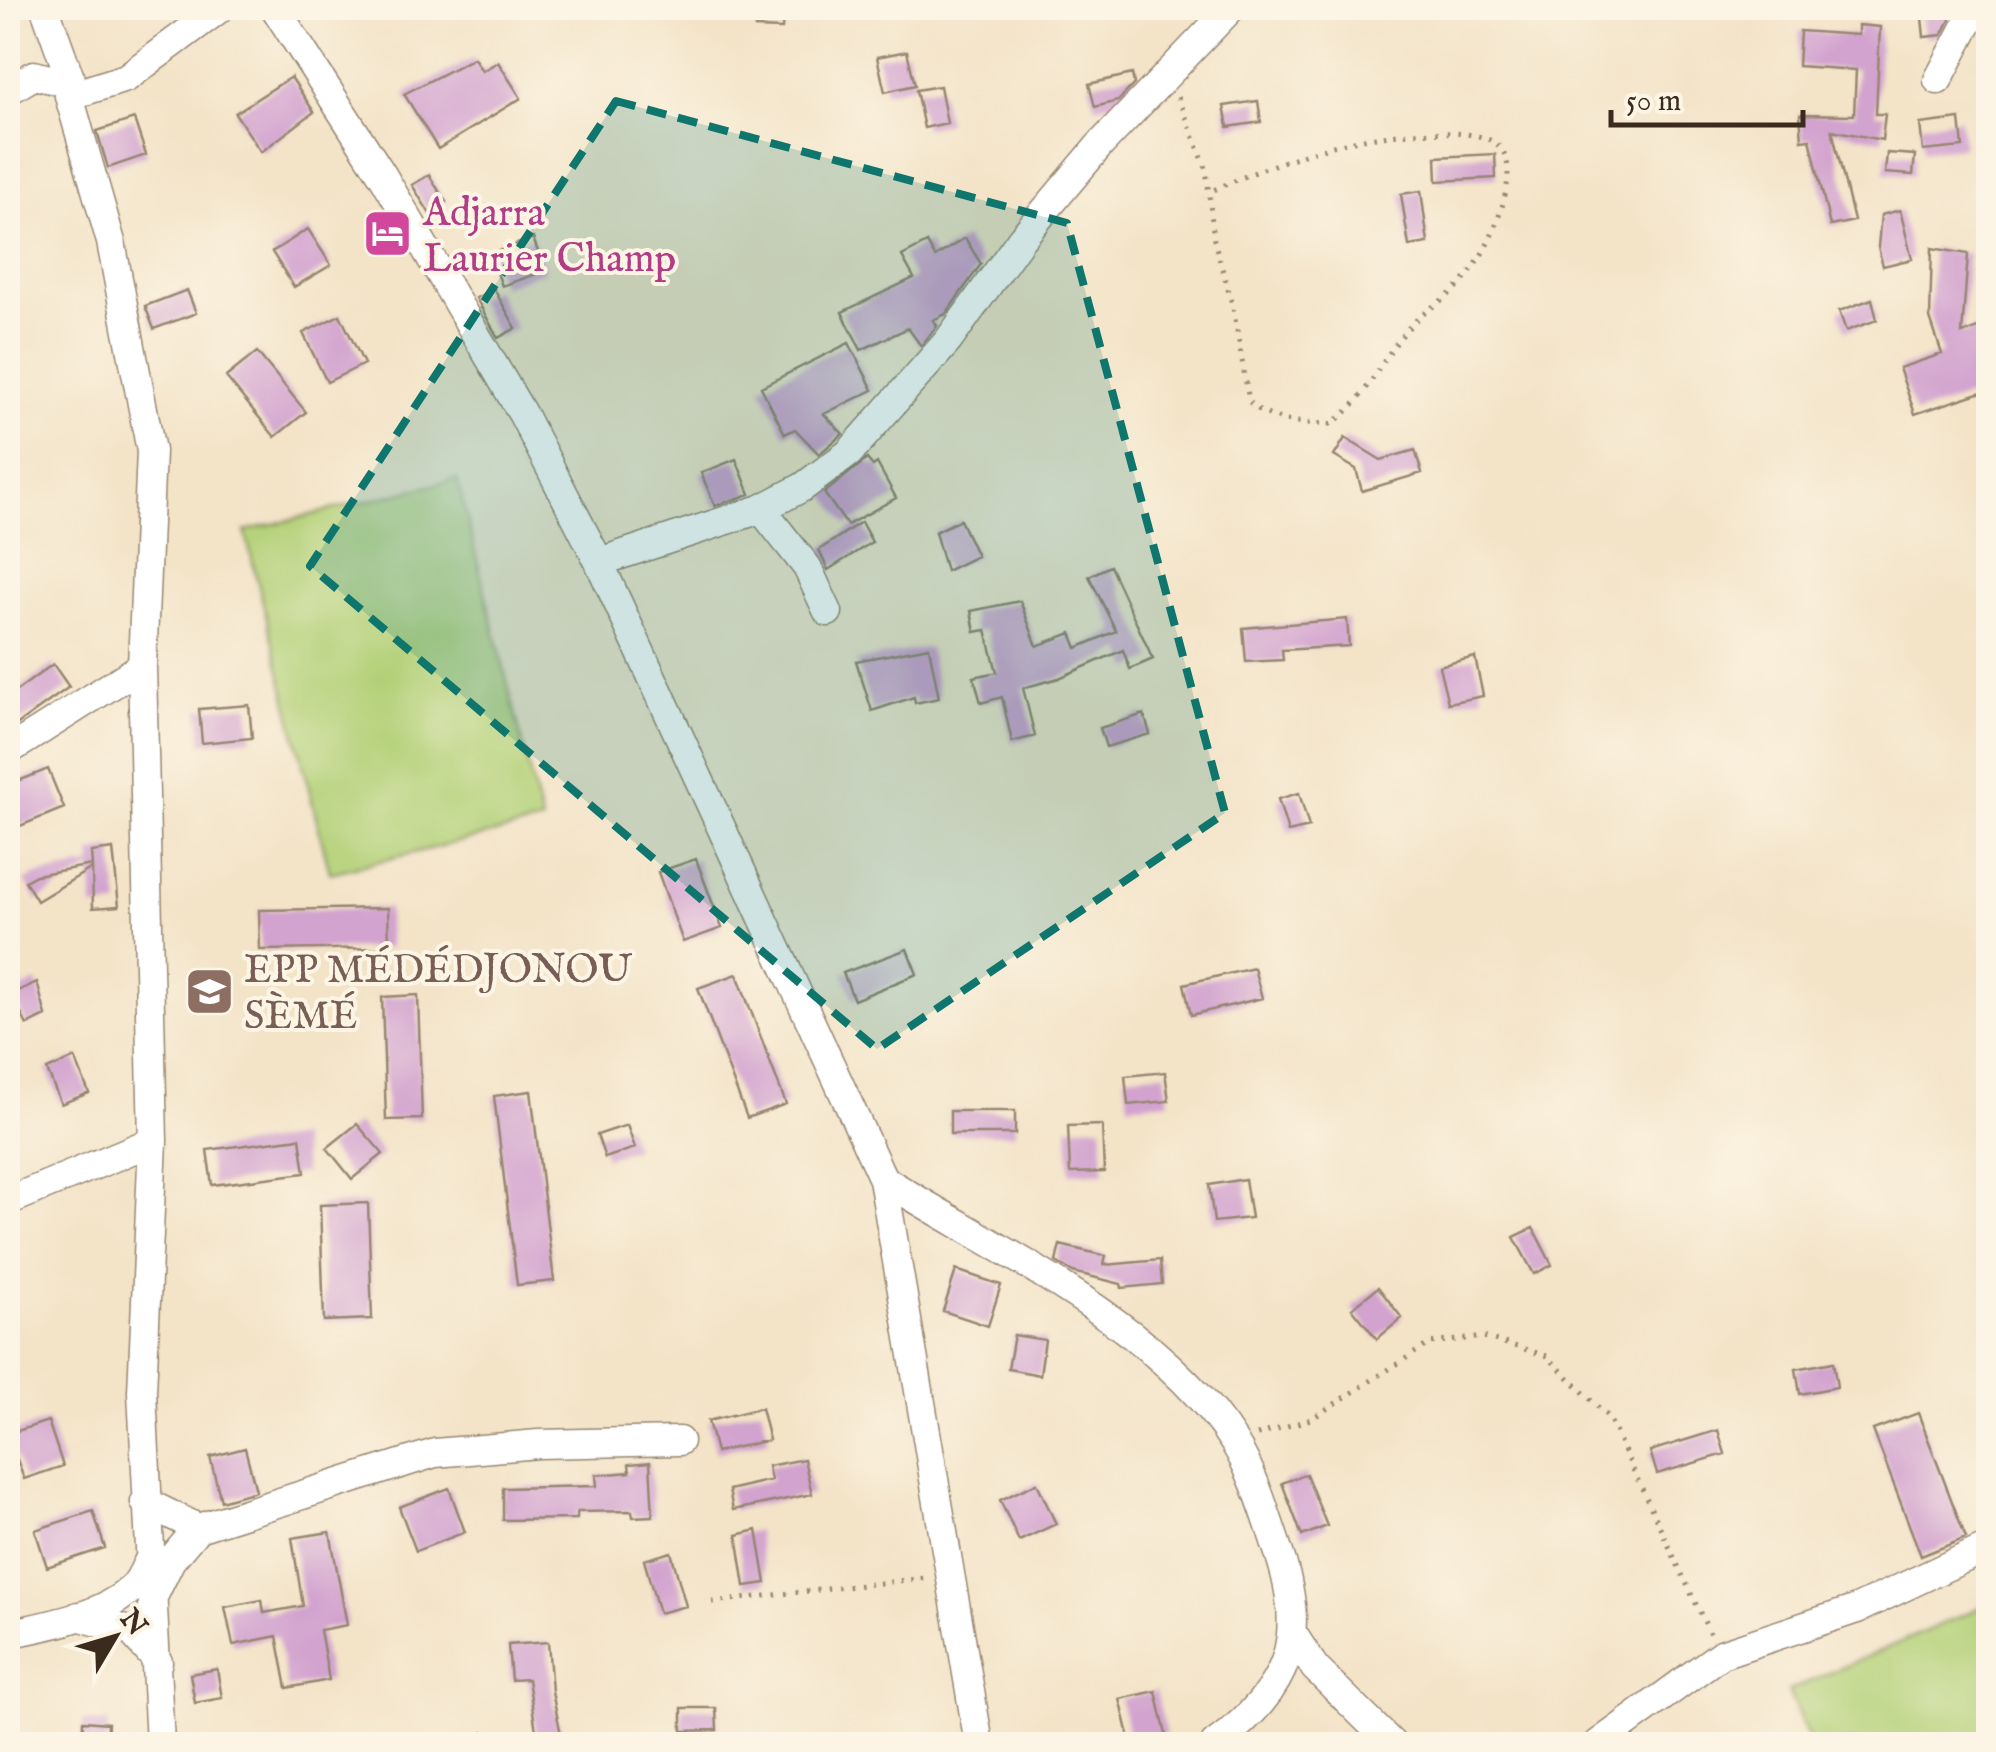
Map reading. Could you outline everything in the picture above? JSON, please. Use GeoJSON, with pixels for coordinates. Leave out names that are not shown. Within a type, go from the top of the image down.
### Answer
{"type":"FeatureCollection","features":[{"type":"Feature","properties":{"kind":"street"},"geometry":{"type":"LineString","coordinates":[[45,8],[110,242],[150,451],[142,666],[153,1141],[142,1392],[160,1744]]}},
{"type":"Feature","properties":{"kind":"street"},"geometry":{"type":"LineString","coordinates":[[8,90],[20,79],[70,90],[126,78],[220,8]]}},
{"type":"Feature","properties":{"kind":"street"},"geometry":{"type":"LineString","coordinates":[[275,8],[383,176],[523,415],[599,562],[883,1179],[979,1744]]}},
{"type":"Feature","properties":{"kind":"street"},"geometry":{"type":"LineString","coordinates":[[599,562],[761,509],[803,487],[848,453],[948,340],[1021,239],[1099,146],[1231,8]]}},
{"type":"Feature","properties":{"kind":"street"},"geometry":{"type":"LineString","coordinates":[[1938,80],[1976,8]]}},
{"type":"Feature","properties":{"kind":"street"},"geometry":{"type":"LineString","coordinates":[[761,509],[807,568],[828,612]]}},
{"type":"Feature","properties":{"kind":"street"},"geometry":{"type":"LineString","coordinates":[[8,752],[142,666]]}},
{"type":"Feature","properties":{"kind":"street"},"geometry":{"type":"LineString","coordinates":[[8,1201],[153,1141]]}},
{"type":"Feature","properties":{"kind":"street"},"geometry":{"type":"LineString","coordinates":[[883,1179],[1106,1313],[1166,1364],[1234,1442],[1255,1484],[1288,1577],[1294,1636],[1282,1675],[1266,1701],[1216,1744]]}},
{"type":"Feature","properties":{"kind":"street"},"geometry":{"type":"LineString","coordinates":[[153,1597],[171,1560],[198,1528],[435,1453],[538,1444],[679,1441]]}},
{"type":"Feature","properties":{"kind":"street"},"geometry":{"type":"LineString","coordinates":[[145,1502],[198,1528]]}},
{"type":"Feature","properties":{"kind":"street"},"geometry":{"type":"LineString","coordinates":[[1598,1744],[1720,1654],[1857,1609],[1960,1564],[1988,1547]]}},
{"type":"Feature","properties":{"kind":"street"},"geometry":{"type":"LineString","coordinates":[[8,1634],[78,1616],[135,1586],[150,1558]]}},
{"type":"Feature","properties":{"kind":"street"},"geometry":{"type":"LineString","coordinates":[[78,1616],[132,1632],[158,1662]]}},
{"type":"Feature","properties":{"kind":"street"},"geometry":{"type":"LineString","coordinates":[[1294,1636],[1315,1668],[1392,1744]]}},
{"type":"Feature","properties":{"kind":"path"},"geometry":{"type":"LineString","coordinates":[[1168,73],[1206,168],[1214,240],[1239,333],[1249,401],[1273,416],[1331,424],[1351,411],[1414,322],[1467,277],[1499,222],[1510,172],[1502,147],[1483,134],[1387,133],[1276,162],[1209,192]]}},
{"type":"Feature","properties":{"kind":"path"},"geometry":{"type":"LineString","coordinates":[[1234,1442],[1311,1419],[1430,1343],[1484,1337],[1547,1356],[1608,1418],[1652,1502],[1675,1568],[1720,1654]]}},
{"type":"Feature","properties":{"kind":"path"},"geometry":{"type":"LineString","coordinates":[[712,1602],[792,1596],[948,1575]]}},
{"type":"Feature","properties":{"kind":"path"},"geometry":{"type":"LineString","coordinates":[[484,1744],[485,1730]]}},
{"type":"Feature","properties":{"kind":"highlighted area"},"geometry":{"type":"Polygon","coordinates":[[[616,101],[1067,223],[1225,813],[877,1049],[310,566],[616,101]]]}},
{"type":"Feature","properties":{"kind":"green space"},"geometry":{"type":"Polygon","coordinates":[[[457,479],[542,822],[330,873],[245,531],[457,479]]]}},
{"type":"Feature","properties":{"kind":"green space"},"geometry":{"type":"Polygon","coordinates":[[[1988,1604],[1988,1744],[1811,1744],[1788,1691],[1988,1604]]]}},
{"type":"Feature","properties":{"kind":"building"},"geometry":{"type":"Polygon","coordinates":[[[756,8],[783,8],[782,29],[755,28],[756,8]]]}},
{"type":"Feature","properties":{"kind":"building"},"geometry":{"type":"Polygon","coordinates":[[[1921,8],[1948,8],[1950,20],[1942,35],[1924,37],[1921,8]]]}},
{"type":"Feature","properties":{"kind":"building"},"geometry":{"type":"Polygon","coordinates":[[[1858,25],[1880,27],[1876,114],[1885,114],[1882,140],[1832,130],[1854,221],[1830,226],[1810,139],[1802,140],[1800,114],[1854,115],[1856,70],[1798,66],[1800,31],[1858,35],[1858,25]]]}},
{"type":"Feature","properties":{"kind":"building"},"geometry":{"type":"Polygon","coordinates":[[[907,51],[915,85],[885,92],[877,57],[907,51]]]}},
{"type":"Feature","properties":{"kind":"building"},"geometry":{"type":"Polygon","coordinates":[[[474,58],[482,71],[498,62],[521,98],[438,149],[404,94],[474,58]]]}},
{"type":"Feature","properties":{"kind":"building"},"geometry":{"type":"Polygon","coordinates":[[[1132,74],[1134,84],[1118,101],[1095,107],[1089,84],[1132,74]]]}},
{"type":"Feature","properties":{"kind":"building"},"geometry":{"type":"Polygon","coordinates":[[[291,77],[314,112],[261,152],[235,113],[291,77]]]}},
{"type":"Feature","properties":{"kind":"building"},"geometry":{"type":"Polygon","coordinates":[[[940,86],[947,123],[924,128],[916,90],[940,86]]]}},
{"type":"Feature","properties":{"kind":"building"},"geometry":{"type":"Polygon","coordinates":[[[1258,101],[1261,122],[1228,127],[1224,106],[1258,101]]]}},
{"type":"Feature","properties":{"kind":"building"},"geometry":{"type":"Polygon","coordinates":[[[134,119],[146,155],[108,168],[97,131],[134,119]]]}},
{"type":"Feature","properties":{"kind":"building"},"geometry":{"type":"Polygon","coordinates":[[[1960,119],[1963,147],[1923,151],[1920,124],[1960,119]]]}},
{"type":"Feature","properties":{"kind":"building"},"geometry":{"type":"Polygon","coordinates":[[[1887,153],[1915,155],[1913,175],[1885,173],[1887,153]]]}},
{"type":"Feature","properties":{"kind":"building"},"geometry":{"type":"Polygon","coordinates":[[[1495,154],[1496,178],[1437,181],[1436,157],[1495,154]]]}},
{"type":"Feature","properties":{"kind":"building"},"geometry":{"type":"Polygon","coordinates":[[[429,175],[446,202],[430,214],[412,185],[429,175]]]}},
{"type":"Feature","properties":{"kind":"building"},"geometry":{"type":"Polygon","coordinates":[[[1421,191],[1428,243],[1409,246],[1401,194],[1421,191]]]}},
{"type":"Feature","properties":{"kind":"building"},"geometry":{"type":"Polygon","coordinates":[[[1900,210],[1912,259],[1883,266],[1878,247],[1881,215],[1900,210]]]}},
{"type":"Feature","properties":{"kind":"building"},"geometry":{"type":"Polygon","coordinates":[[[308,229],[331,265],[294,287],[272,252],[308,229]]]}},
{"type":"Feature","properties":{"kind":"building"},"geometry":{"type":"Polygon","coordinates":[[[533,238],[545,271],[502,286],[490,254],[533,238]]]}},
{"type":"Feature","properties":{"kind":"building"},"geometry":{"type":"Polygon","coordinates":[[[965,238],[981,264],[946,314],[933,320],[937,326],[921,346],[908,328],[861,350],[842,312],[914,278],[902,256],[927,243],[935,257],[965,238]]]}},
{"type":"Feature","properties":{"kind":"building"},"geometry":{"type":"Polygon","coordinates":[[[1932,248],[1968,254],[1962,334],[1988,324],[1988,390],[1915,414],[1899,368],[1942,354],[1930,318],[1932,248]]]}},
{"type":"Feature","properties":{"kind":"building"},"geometry":{"type":"Polygon","coordinates":[[[494,289],[516,328],[498,338],[476,298],[494,289]]]}},
{"type":"Feature","properties":{"kind":"building"},"geometry":{"type":"Polygon","coordinates":[[[187,290],[196,313],[154,329],[145,306],[187,290]]]}},
{"type":"Feature","properties":{"kind":"building"},"geometry":{"type":"Polygon","coordinates":[[[1872,299],[1877,320],[1846,331],[1839,311],[1872,299]]]}},
{"type":"Feature","properties":{"kind":"building"},"geometry":{"type":"Polygon","coordinates":[[[340,315],[364,364],[327,382],[303,333],[340,315]]]}},
{"type":"Feature","properties":{"kind":"building"},"geometry":{"type":"Polygon","coordinates":[[[849,343],[873,390],[824,414],[843,434],[819,454],[795,429],[785,434],[761,387],[849,343]]]}},
{"type":"Feature","properties":{"kind":"building"},"geometry":{"type":"Polygon","coordinates":[[[257,352],[306,412],[275,437],[226,377],[257,352]]]}},
{"type":"Feature","properties":{"kind":"building"},"geometry":{"type":"Polygon","coordinates":[[[1345,438],[1381,460],[1415,450],[1422,473],[1362,491],[1356,469],[1334,456],[1345,438]]]}},
{"type":"Feature","properties":{"kind":"building"},"geometry":{"type":"Polygon","coordinates":[[[736,459],[750,494],[715,506],[701,473],[736,459]]]}},
{"type":"Feature","properties":{"kind":"building"},"geometry":{"type":"Polygon","coordinates":[[[867,459],[873,466],[877,463],[896,498],[847,525],[824,493],[867,459]]]}},
{"type":"Feature","properties":{"kind":"building"},"geometry":{"type":"Polygon","coordinates":[[[960,520],[977,556],[946,571],[935,532],[960,520]]]}},
{"type":"Feature","properties":{"kind":"building"},"geometry":{"type":"Polygon","coordinates":[[[861,522],[872,542],[828,570],[819,550],[861,522]]]}},
{"type":"Feature","properties":{"kind":"building"},"geometry":{"type":"Polygon","coordinates":[[[1110,566],[1153,659],[1130,669],[1123,650],[1059,678],[1023,688],[1035,736],[1012,742],[1002,697],[981,703],[974,677],[997,672],[986,630],[975,632],[971,611],[1020,601],[1037,646],[1071,633],[1077,648],[1116,631],[1089,576],[1110,566]]]}},
{"type":"Feature","properties":{"kind":"building"},"geometry":{"type":"Polygon","coordinates":[[[1347,619],[1349,646],[1282,650],[1283,660],[1246,662],[1243,628],[1347,619]]]}},
{"type":"Feature","properties":{"kind":"building"},"geometry":{"type":"Polygon","coordinates":[[[929,647],[939,698],[915,703],[914,697],[872,711],[856,661],[929,647]]]}},
{"type":"Feature","properties":{"kind":"building"},"geometry":{"type":"Polygon","coordinates":[[[1475,657],[1483,696],[1448,703],[1439,666],[1475,657]]]}},
{"type":"Feature","properties":{"kind":"building"},"geometry":{"type":"Polygon","coordinates":[[[53,664],[69,687],[8,731],[8,697],[53,664]]]}},
{"type":"Feature","properties":{"kind":"building"},"geometry":{"type":"Polygon","coordinates":[[[249,705],[252,738],[202,743],[199,709],[249,705]]]}},
{"type":"Feature","properties":{"kind":"building"},"geometry":{"type":"Polygon","coordinates":[[[1144,714],[1150,734],[1106,747],[1100,728],[1144,714]]]}},
{"type":"Feature","properties":{"kind":"building"},"geometry":{"type":"Polygon","coordinates":[[[48,769],[64,808],[8,831],[8,785],[48,769]]]}},
{"type":"Feature","properties":{"kind":"building"},"geometry":{"type":"Polygon","coordinates":[[[1299,793],[1309,827],[1288,832],[1278,799],[1299,793]]]}},
{"type":"Feature","properties":{"kind":"building"},"geometry":{"type":"Polygon","coordinates":[[[113,849],[119,906],[93,908],[92,868],[37,901],[25,881],[36,875],[92,865],[91,852],[113,849]]]}},
{"type":"Feature","properties":{"kind":"building"},"geometry":{"type":"Polygon","coordinates":[[[696,859],[722,928],[683,942],[658,872],[696,859]]]}},
{"type":"Feature","properties":{"kind":"building"},"geometry":{"type":"Polygon","coordinates":[[[388,908],[389,948],[260,950],[259,910],[388,908]]]}},
{"type":"Feature","properties":{"kind":"building"},"geometry":{"type":"Polygon","coordinates":[[[907,949],[917,974],[854,1000],[843,973],[907,949]]]}},
{"type":"Feature","properties":{"kind":"building"},"geometry":{"type":"Polygon","coordinates":[[[1254,968],[1262,998],[1191,1015],[1184,984],[1254,968]]]}},
{"type":"Feature","properties":{"kind":"building"},"geometry":{"type":"Polygon","coordinates":[[[737,974],[786,1104],[747,1118],[698,988],[737,974]]]}},
{"type":"Feature","properties":{"kind":"building"},"geometry":{"type":"Polygon","coordinates":[[[37,982],[46,1016],[27,1025],[11,994],[37,982]]]}},
{"type":"Feature","properties":{"kind":"building"},"geometry":{"type":"Polygon","coordinates":[[[418,995],[422,1119],[386,1120],[382,997],[418,995]]]}},
{"type":"Feature","properties":{"kind":"building"},"geometry":{"type":"Polygon","coordinates":[[[75,1058],[89,1093],[61,1104],[47,1070],[75,1058]]]}},
{"type":"Feature","properties":{"kind":"building"},"geometry":{"type":"Polygon","coordinates":[[[1165,1072],[1169,1101],[1128,1105],[1125,1076],[1165,1072]]]}},
{"type":"Feature","properties":{"kind":"building"},"geometry":{"type":"Polygon","coordinates":[[[531,1091],[554,1281],[517,1285],[494,1096],[531,1091]]]}},
{"type":"Feature","properties":{"kind":"building"},"geometry":{"type":"Polygon","coordinates":[[[950,1111],[1015,1111],[1015,1134],[950,1134],[950,1111]]]}},
{"type":"Feature","properties":{"kind":"building"},"geometry":{"type":"Polygon","coordinates":[[[357,1124],[383,1154],[352,1179],[327,1148],[357,1124]]]}},
{"type":"Feature","properties":{"kind":"building"},"geometry":{"type":"Polygon","coordinates":[[[627,1125],[635,1148],[605,1158],[597,1135],[627,1125]]]}},
{"type":"Feature","properties":{"kind":"building"},"geometry":{"type":"Polygon","coordinates":[[[1102,1125],[1104,1172],[1070,1173],[1068,1126],[1102,1125]]]}},
{"type":"Feature","properties":{"kind":"building"},"geometry":{"type":"Polygon","coordinates":[[[300,1138],[305,1173],[212,1185],[207,1150],[300,1138]]]}},
{"type":"Feature","properties":{"kind":"building"},"geometry":{"type":"Polygon","coordinates":[[[1245,1179],[1251,1218],[1214,1222],[1209,1185],[1245,1179]]]}},
{"type":"Feature","properties":{"kind":"building"},"geometry":{"type":"Polygon","coordinates":[[[368,1203],[372,1319],[324,1321],[320,1205],[368,1203]]]}},
{"type":"Feature","properties":{"kind":"building"},"geometry":{"type":"Polygon","coordinates":[[[1533,1228],[1552,1265],[1534,1274],[1514,1237],[1533,1228]]]}},
{"type":"Feature","properties":{"kind":"building"},"geometry":{"type":"Polygon","coordinates":[[[1060,1245],[1106,1256],[1104,1265],[1160,1260],[1162,1284],[1122,1288],[1121,1284],[1073,1272],[1056,1262],[1060,1245]]]}},
{"type":"Feature","properties":{"kind":"building"},"geometry":{"type":"Polygon","coordinates":[[[956,1270],[1001,1285],[988,1326],[943,1311],[956,1270]]]}},
{"type":"Feature","properties":{"kind":"building"},"geometry":{"type":"Polygon","coordinates":[[[1378,1287],[1402,1318],[1377,1339],[1352,1308],[1378,1287]]]}},
{"type":"Feature","properties":{"kind":"building"},"geometry":{"type":"Polygon","coordinates":[[[1014,1335],[1045,1340],[1040,1375],[1008,1369],[1014,1335]]]}},
{"type":"Feature","properties":{"kind":"building"},"geometry":{"type":"Polygon","coordinates":[[[1833,1362],[1837,1387],[1800,1394],[1796,1369],[1833,1362]]]}},
{"type":"Feature","properties":{"kind":"building"},"geometry":{"type":"Polygon","coordinates":[[[761,1408],[769,1440],[716,1452],[708,1421],[761,1408]]]}},
{"type":"Feature","properties":{"kind":"building"},"geometry":{"type":"Polygon","coordinates":[[[1918,1413],[1966,1538],[1921,1556],[1873,1430],[1918,1413]]]}},
{"type":"Feature","properties":{"kind":"building"},"geometry":{"type":"Polygon","coordinates":[[[48,1421],[63,1466],[24,1479],[8,1434],[48,1421]]]}},
{"type":"Feature","properties":{"kind":"building"},"geometry":{"type":"Polygon","coordinates":[[[1718,1430],[1725,1454],[1657,1474],[1650,1451],[1718,1430]]]}},
{"type":"Feature","properties":{"kind":"building"},"geometry":{"type":"Polygon","coordinates":[[[245,1448],[256,1491],[221,1501],[210,1457],[245,1448]]]}},
{"type":"Feature","properties":{"kind":"building"},"geometry":{"type":"Polygon","coordinates":[[[804,1459],[812,1494],[733,1510],[729,1490],[771,1480],[768,1466],[804,1459]]]}},
{"type":"Feature","properties":{"kind":"building"},"geometry":{"type":"Polygon","coordinates":[[[650,1462],[653,1516],[633,1517],[632,1511],[577,1512],[577,1519],[503,1520],[503,1488],[597,1486],[596,1475],[630,1472],[629,1464],[650,1462]]]}},
{"type":"Feature","properties":{"kind":"building"},"geometry":{"type":"Polygon","coordinates":[[[1306,1474],[1327,1526],[1302,1536],[1282,1483],[1306,1474]]]}},
{"type":"Feature","properties":{"kind":"building"},"geometry":{"type":"Polygon","coordinates":[[[1037,1483],[1056,1524],[1019,1541],[1000,1500],[1037,1483]]]}},
{"type":"Feature","properties":{"kind":"building"},"geometry":{"type":"Polygon","coordinates":[[[449,1488],[465,1532],[416,1551],[399,1507],[449,1488]]]}},
{"type":"Feature","properties":{"kind":"building"},"geometry":{"type":"Polygon","coordinates":[[[93,1511],[105,1548],[47,1567],[35,1530],[93,1511]]]}},
{"type":"Feature","properties":{"kind":"building"},"geometry":{"type":"Polygon","coordinates":[[[757,1530],[766,1583],[745,1586],[737,1535],[757,1530]]]}},
{"type":"Feature","properties":{"kind":"building"},"geometry":{"type":"Polygon","coordinates":[[[330,1532],[347,1625],[320,1630],[329,1680],[287,1688],[277,1636],[233,1645],[225,1607],[262,1600],[264,1613],[303,1606],[292,1538],[330,1532]]]}},
{"type":"Feature","properties":{"kind":"building"},"geometry":{"type":"Polygon","coordinates":[[[671,1552],[686,1606],[659,1613],[644,1560],[671,1552]]]}},
{"type":"Feature","properties":{"kind":"building"},"geometry":{"type":"Polygon","coordinates":[[[548,1642],[552,1691],[563,1744],[538,1744],[528,1679],[511,1680],[508,1645],[548,1642]]]}},
{"type":"Feature","properties":{"kind":"building"},"geometry":{"type":"Polygon","coordinates":[[[217,1669],[222,1698],[195,1703],[190,1674],[217,1669]]]}},
{"type":"Feature","properties":{"kind":"building"},"geometry":{"type":"Polygon","coordinates":[[[1156,1691],[1166,1735],[1131,1743],[1120,1699],[1156,1691]]]}},
{"type":"Feature","properties":{"kind":"building"},"geometry":{"type":"Polygon","coordinates":[[[682,1708],[716,1708],[717,1730],[682,1731],[682,1708]]]}},
{"type":"Feature","properties":{"kind":"building"},"geometry":{"type":"Polygon","coordinates":[[[83,1721],[108,1723],[107,1744],[82,1744],[83,1721]]]}},
{"type":"Feature","properties":{"kind":"place","name":"Adjarra Laurier Champ"},"geometry":{"type":"Point","coordinates":[388,234]}},
{"type":"Feature","properties":{"kind":"place","name":"EPP MÉDÉDJONOU SÈMÉ"},"geometry":{"type":"Point","coordinates":[209,991]}}]}
